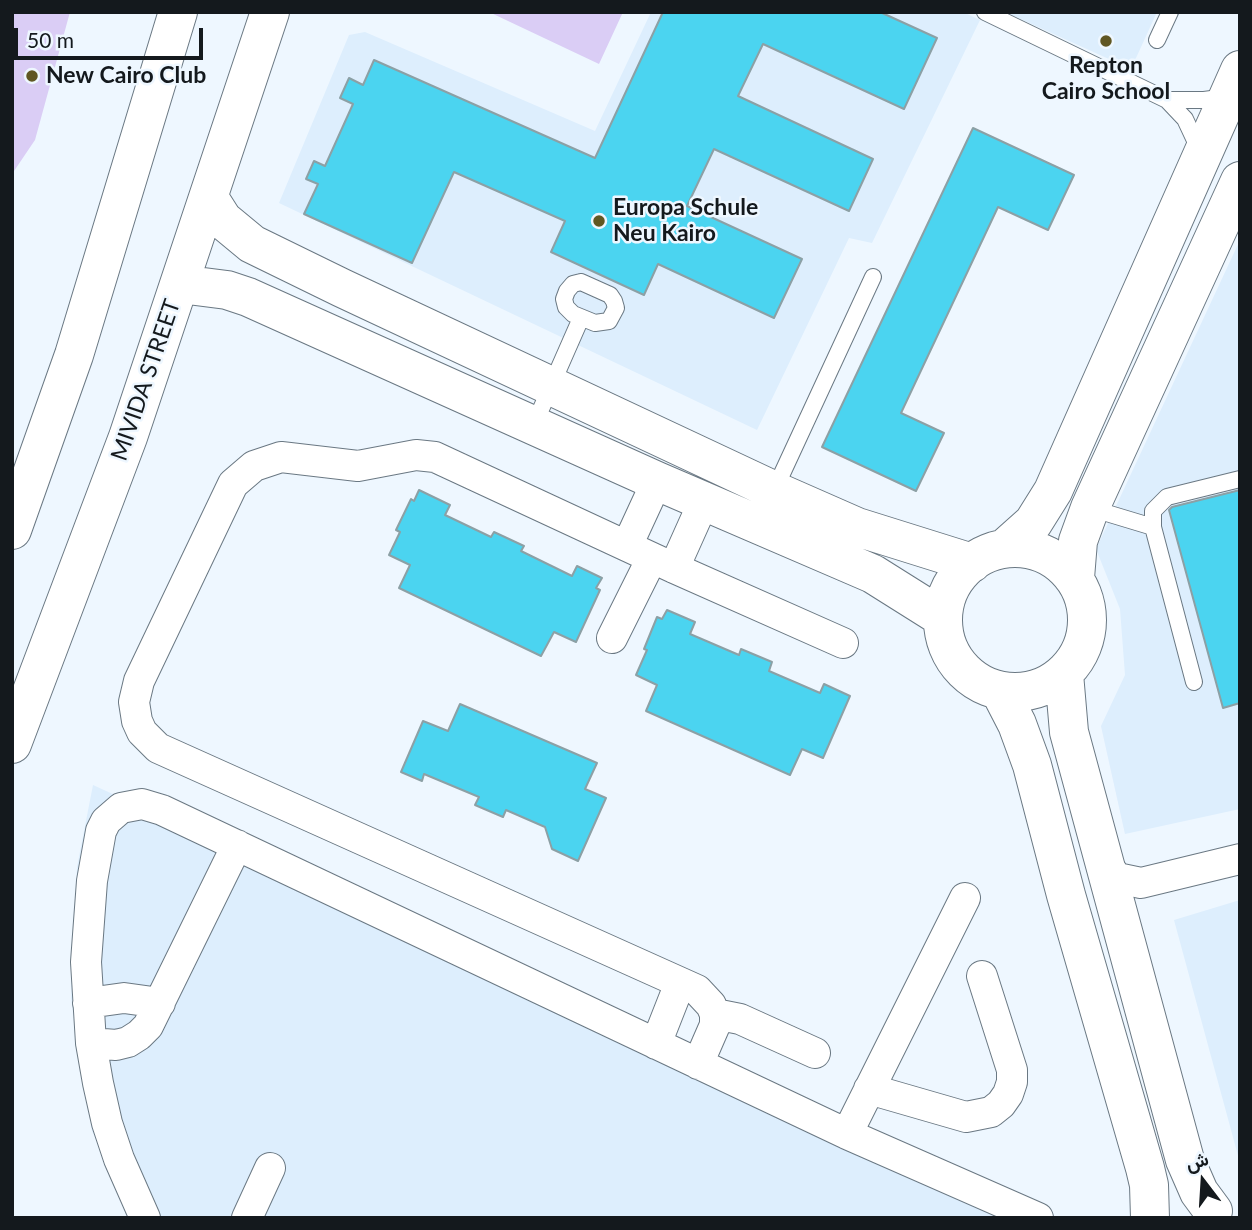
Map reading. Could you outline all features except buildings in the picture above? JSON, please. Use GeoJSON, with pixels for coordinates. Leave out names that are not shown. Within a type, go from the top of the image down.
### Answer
{"type":"FeatureCollection","features":[{"type":"Feature","properties":{"kind":"street"},"geometry":{"type":"LineString","coordinates":[[12,530],[74,355],[178,12]]}},
{"type":"Feature","properties":{"kind":"street","name":"MIVIDA STREET"},"geometry":{"type":"LineString","coordinates":[[12,744],[128,437],[270,12]]}},
{"type":"Feature","properties":{"kind":"street"},"geometry":{"type":"LineString","coordinates":[[180,284],[227,290],[248,296],[704,501],[767,508],[882,536],[988,555],[1032,550],[1056,560],[1075,578],[1083,593],[1088,610],[1088,628],[1080,653],[1064,674],[1045,687],[1023,692],[1000,691],[981,684],[965,673],[952,657],[945,638],[943,618],[947,597],[956,578],[988,555],[1033,523],[1053,491],[1234,83]]}},
{"type":"Feature","properties":{"kind":"street"},"geometry":{"type":"LineString","coordinates":[[1075,578],[1078,541],[1090,508],[1224,229],[1240,181]]}},
{"type":"Feature","properties":{"kind":"street"},"geometry":{"type":"LineString","coordinates":[[209,198],[223,220],[252,244],[550,387],[767,508],[943,618]]}},
{"type":"Feature","properties":{"kind":"street"},"geometry":{"type":"LineString","coordinates":[[324,331],[342,288]]}},
{"type":"Feature","properties":{"kind":"street"},"geometry":{"type":"LineString","coordinates":[[408,369],[424,327]]}},
{"type":"Feature","properties":{"kind":"street"},"geometry":{"type":"LineString","coordinates":[[698,1064],[715,1025],[715,1014],[705,996],[158,748],[142,732],[135,712],[135,693],[139,681],[226,496],[243,474],[267,460],[281,457],[358,466],[416,455],[435,457],[651,558],[843,643]]}},
{"type":"Feature","properties":{"kind":"street"},"geometry":{"type":"LineString","coordinates":[[651,558],[657,481]]}},
{"type":"Feature","properties":{"kind":"street"},"geometry":{"type":"LineString","coordinates":[[612,638],[651,558],[704,501]]}},
{"type":"Feature","properties":{"kind":"street"},"geometry":{"type":"LineString","coordinates":[[1064,674],[1069,732],[1189,1171],[1199,1192],[1225,1214]]}},
{"type":"Feature","properties":{"kind":"street"},"geometry":{"type":"LineString","coordinates":[[1000,691],[1017,724],[1032,765],[1066,895],[1145,1168],[1149,1185],[1150,1218]]}},
{"type":"Feature","properties":{"kind":"street"},"geometry":{"type":"LineString","coordinates":[[145,1218],[119,1159],[107,1123],[92,1043],[88,1003],[88,921],[98,841],[106,821],[121,808],[142,804],[162,810],[237,845],[847,1134],[1038,1218]]}},
{"type":"Feature","properties":{"kind":"street"},"geometry":{"type":"LineString","coordinates":[[92,1043],[117,1045],[139,1035],[148,1026],[237,845]]}},
{"type":"Feature","properties":{"kind":"street"},"geometry":{"type":"LineString","coordinates":[[1107,872],[1117,878],[1141,883],[1240,859]]}},
{"type":"Feature","properties":{"kind":"street"},"geometry":{"type":"LineString","coordinates":[[1066,895],[1107,872]]}},
{"type":"Feature","properties":{"kind":"street"},"geometry":{"type":"LineString","coordinates":[[847,1134],[965,898]]}},
{"type":"Feature","properties":{"kind":"street"},"geometry":{"type":"LineString","coordinates":[[869,1088],[966,1117],[991,1112],[1000,1104],[1008,1094],[1012,1070],[982,976]]}},
{"type":"Feature","properties":{"kind":"street"},"geometry":{"type":"LineString","coordinates":[[656,1044],[680,983]]}},
{"type":"Feature","properties":{"kind":"street"},"geometry":{"type":"LineString","coordinates":[[88,1003],[124,998],[160,1003]]}},
{"type":"Feature","properties":{"kind":"street"},"geometry":{"type":"LineString","coordinates":[[715,1014],[740,1019],[815,1053]]}},
{"type":"Feature","properties":{"kind":"street"},"geometry":{"type":"LineString","coordinates":[[247,1218],[270,1168]]}},
{"type":"Feature","properties":{"kind":"street"},"geometry":{"type":"LineString","coordinates":[[1170,1218],[1185,1213],[1225,1214]]}},
{"type":"Feature","properties":{"kind":"lane"},"geometry":{"type":"LineString","coordinates":[[985,12],[1167,100],[1192,131],[1201,157]]}},
{"type":"Feature","properties":{"kind":"lane"},"geometry":{"type":"LineString","coordinates":[[1157,40],[1170,12]]}},
{"type":"Feature","properties":{"kind":"lane"},"geometry":{"type":"LineString","coordinates":[[1167,100],[1192,101],[1234,83]]}},
{"type":"Feature","properties":{"kind":"lane"},"geometry":{"type":"LineString","coordinates":[[767,508],[873,277]]}},
{"type":"Feature","properties":{"kind":"lane"},"geometry":{"type":"LineString","coordinates":[[534,425],[581,318]]}},
{"type":"Feature","properties":{"kind":"lane"},"geometry":{"type":"LineString","coordinates":[[1194,682],[1153,527],[1153,511],[1167,497],[1240,478]]}},
{"type":"Feature","properties":{"kind":"lane"},"geometry":{"type":"LineString","coordinates":[[1090,508],[1153,527]]}},
{"type":"Feature","properties":{"kind":"shaded area","name":"New Cairo Club"},"geometry":{"type":"Polygon","coordinates":[[[12,12],[70,12],[35,140],[12,174],[12,12]]]}},
{"type":"Feature","properties":{"kind":"shaded area"},"geometry":{"type":"Polygon","coordinates":[[[489,12],[623,12],[599,64],[489,12]]]}},
{"type":"Feature","properties":{"kind":"shaded area","name":"Europa Schule Neu Kairo"},"geometry":{"type":"Polygon","coordinates":[[[651,12],[963,12],[980,20],[872,243],[849,238],[757,430],[279,203],[349,35],[365,32],[595,131],[651,12]]]}},
{"type":"Feature","properties":{"kind":"shaded area","name":"Repton Cairo School"},"geometry":{"type":"Polygon","coordinates":[[[1005,12],[1157,12],[1131,69],[1005,12]]]}},
{"type":"Feature","properties":{"kind":"shaded area"},"geometry":{"type":"Polygon","coordinates":[[[1240,240],[1240,809],[1125,834],[1101,726],[1125,675],[1120,609],[1096,549],[1240,240]]]}},
{"type":"Feature","properties":{"kind":"shaded area"},"geometry":{"type":"Polygon","coordinates":[[[93,785],[1001,1199],[1011,1218],[135,1218],[92,1131],[71,998],[77,867],[93,785]]]}},
{"type":"Feature","properties":{"kind":"shaded area"},"geometry":{"type":"Polygon","coordinates":[[[1240,900],[1240,1163],[1174,920],[1240,900]]]}},
{"type":"Feature","properties":{"kind":"place","name":"Repton Cairo School"},"geometry":{"type":"Point","coordinates":[1106,41]}},
{"type":"Feature","properties":{"kind":"place","name":"New Cairo Club"},"geometry":{"type":"Point","coordinates":[32,76]}},
{"type":"Feature","properties":{"kind":"place","name":"Europa Schule Neu Kairo"},"geometry":{"type":"Point","coordinates":[599,221]}}]}
